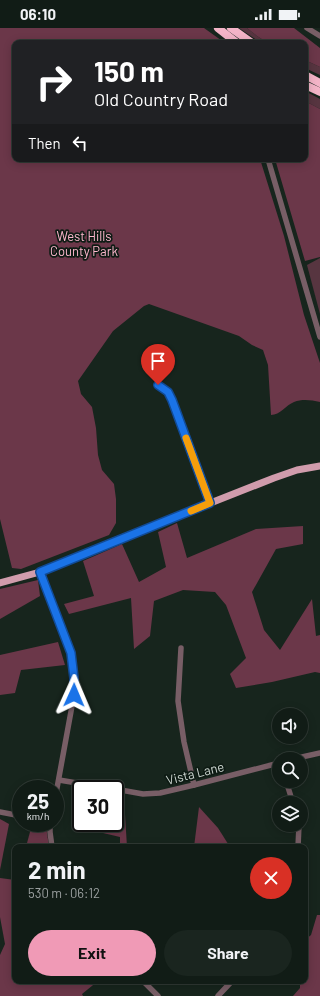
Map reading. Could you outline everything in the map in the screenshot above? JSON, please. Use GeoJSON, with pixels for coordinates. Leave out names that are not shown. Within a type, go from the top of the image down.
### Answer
{"type":"FeatureCollection","features":[{"type":"Feature","properties":{"kind":"highway"},"geometry":{"type":"LineString","coordinates":[[231,28],[248,40]]}},
{"type":"Feature","properties":{"kind":"highway"},"geometry":{"type":"LineString","coordinates":[[221,31],[234,40]]}},
{"type":"Feature","properties":{"kind":"highway"},"geometry":{"type":"LineString","coordinates":[[308,77],[320,83]]}},
{"type":"Feature","properties":{"kind":"highway"},"geometry":{"type":"LineString","coordinates":[[308,86],[320,92]]}},
{"type":"Feature","properties":{"kind":"main road"},"geometry":{"type":"LineString","coordinates":[[0,583],[40,572],[210,503],[297,470],[320,466]]}},
{"type":"Feature","properties":{"kind":"street"},"geometry":{"type":"LineString","coordinates":[[235,28],[237,40]]}},
{"type":"Feature","properties":{"kind":"street"},"geometry":{"type":"LineString","coordinates":[[307,28],[320,36]]}},
{"type":"Feature","properties":{"kind":"street"},"geometry":{"type":"LineString","coordinates":[[269,162],[320,337]]}},
{"type":"Feature","properties":{"kind":"street"},"geometry":{"type":"LineString","coordinates":[[158,385],[168,392],[172,400],[210,503]]}},
{"type":"Feature","properties":{"kind":"street"},"geometry":{"type":"LineString","coordinates":[[40,572],[68,645],[74,678],[74,695],[59,780]]}},
{"type":"Feature","properties":{"kind":"street"},"geometry":{"type":"LineString","coordinates":[[181,648],[179,708],[184,742],[194,785]]}},
{"type":"Feature","properties":{"kind":"street"},"geometry":{"type":"LineString","coordinates":[[308,756],[320,753]]}},
{"type":"Feature","properties":{"kind":"street","name":"Vista Lane"},"geometry":{"type":"LineString","coordinates":[[124,791],[143,794],[160,792],[194,785],[272,765]]}},
{"type":"Feature","properties":{"kind":"street"},"geometry":{"type":"LineString","coordinates":[[0,812],[12,814]]}},
{"type":"Feature","properties":{"kind":"street"},"geometry":{"type":"LineString","coordinates":[[50,832],[52,844]]}},
{"type":"Feature","properties":{"kind":"street"},"geometry":{"type":"LineString","coordinates":[[298,844],[299,832]]}},
{"type":"Feature","properties":{"kind":"street"},"geometry":{"type":"LineString","coordinates":[[146,984],[158,996]]}},
{"type":"Feature","properties":{"kind":"street"},"geometry":{"type":"LineString","coordinates":[[218,996],[229,984]]}},
{"type":"Feature","properties":{"kind":"shaded area"},"geometry":{"type":"Polygon","coordinates":[[[239,28],[247,28],[263,40],[257,40],[239,28]]]}},
{"type":"Feature","properties":{"kind":"shaded area"},"geometry":{"type":"Polygon","coordinates":[[[308,61],[320,67],[320,75],[308,69],[308,61]]]}},
{"type":"Feature","properties":{"kind":"shaded area"},"geometry":{"type":"Polygon","coordinates":[[[308,93],[320,99],[320,109],[308,103],[308,93]]]}},
{"type":"Feature","properties":{"kind":"shaded area"},"geometry":{"type":"Polygon","coordinates":[[[320,258],[320,314],[307,265],[320,258]]]}},
{"type":"Feature","properties":{"kind":"green space","name":"West Hills County Park"},"geometry":{"type":"Polygon","coordinates":[[[0,28],[204,28],[221,40],[12,40],[12,162],[261,162],[284,236],[304,315],[320,363],[320,402],[307,400],[297,401],[291,403],[274,415],[271,415],[268,365],[263,350],[252,345],[239,336],[149,304],[144,306],[113,331],[78,381],[81,394],[92,407],[96,428],[98,455],[102,470],[114,484],[116,499],[116,523],[109,535],[21,569],[12,568],[0,519],[0,28]]]}},
{"type":"Feature","properties":{"kind":"green space"},"geometry":{"type":"Polygon","coordinates":[[[247,28],[294,28],[320,48],[320,67],[308,61],[308,40],[263,40],[247,28]]]}},
{"type":"Feature","properties":{"kind":"green space"},"geometry":{"type":"Polygon","coordinates":[[[308,103],[320,109],[320,257],[305,261],[276,162],[308,162],[308,103]]]}},
{"type":"Feature","properties":{"kind":"green space"},"geometry":{"type":"Polygon","coordinates":[[[177,523],[187,558],[256,529],[303,526],[303,544],[276,549],[252,592],[264,630],[280,650],[312,599],[316,636],[320,635],[320,673],[315,672],[272,682],[236,688],[230,674],[246,658],[226,605],[215,592],[183,590],[154,601],[150,636],[134,649],[131,598],[69,614],[64,604],[94,596],[83,561],[122,544],[139,582],[166,567],[158,532],[177,523]]]}},
{"type":"Feature","properties":{"kind":"green space"},"geometry":{"type":"Polygon","coordinates":[[[38,580],[40,596],[0,619],[0,589],[38,580]]]}},
{"type":"Feature","properties":{"kind":"green space"},"geometry":{"type":"Polygon","coordinates":[[[58,642],[65,665],[21,670],[15,693],[0,695],[0,655],[58,642]]]}},
{"type":"Feature","properties":{"kind":"green space"},"geometry":{"type":"Polygon","coordinates":[[[124,798],[127,844],[120,844],[120,837],[103,833],[124,832],[124,798]]]}},
{"type":"Feature","properties":{"kind":"green space"},"geometry":{"type":"Polygon","coordinates":[[[199,807],[218,828],[228,844],[194,844],[199,807]]]}},
{"type":"Feature","properties":{"kind":"green space"},"geometry":{"type":"Polygon","coordinates":[[[0,819],[9,824],[0,870],[0,819]]]}},
{"type":"Feature","properties":{"kind":"green space"},"geometry":{"type":"Polygon","coordinates":[[[30,832],[47,832],[49,844],[27,844],[30,832]]]}},
{"type":"Feature","properties":{"kind":"green space"},"geometry":{"type":"Polygon","coordinates":[[[0,878],[12,880],[12,984],[94,984],[82,994],[83,996],[0,996],[0,955],[5,944],[0,917],[0,878]]]}},
{"type":"Feature","properties":{"kind":"green space"},"geometry":{"type":"Polygon","coordinates":[[[317,915],[320,915],[320,996],[293,996],[300,988],[300,984],[308,984],[308,938],[311,935],[317,915]]]}},
{"type":"Feature","properties":{"kind":"slow traffic"},"geometry":{"type":"LineString","coordinates":[[186,438],[210,503],[191,511]]}},
{"type":"Feature","properties":{"kind":"route"},"geometry":{"type":"LineString","coordinates":[[74,695],[74,678],[71,653],[40,572],[210,503],[170,395],[158,385]]}}]}
